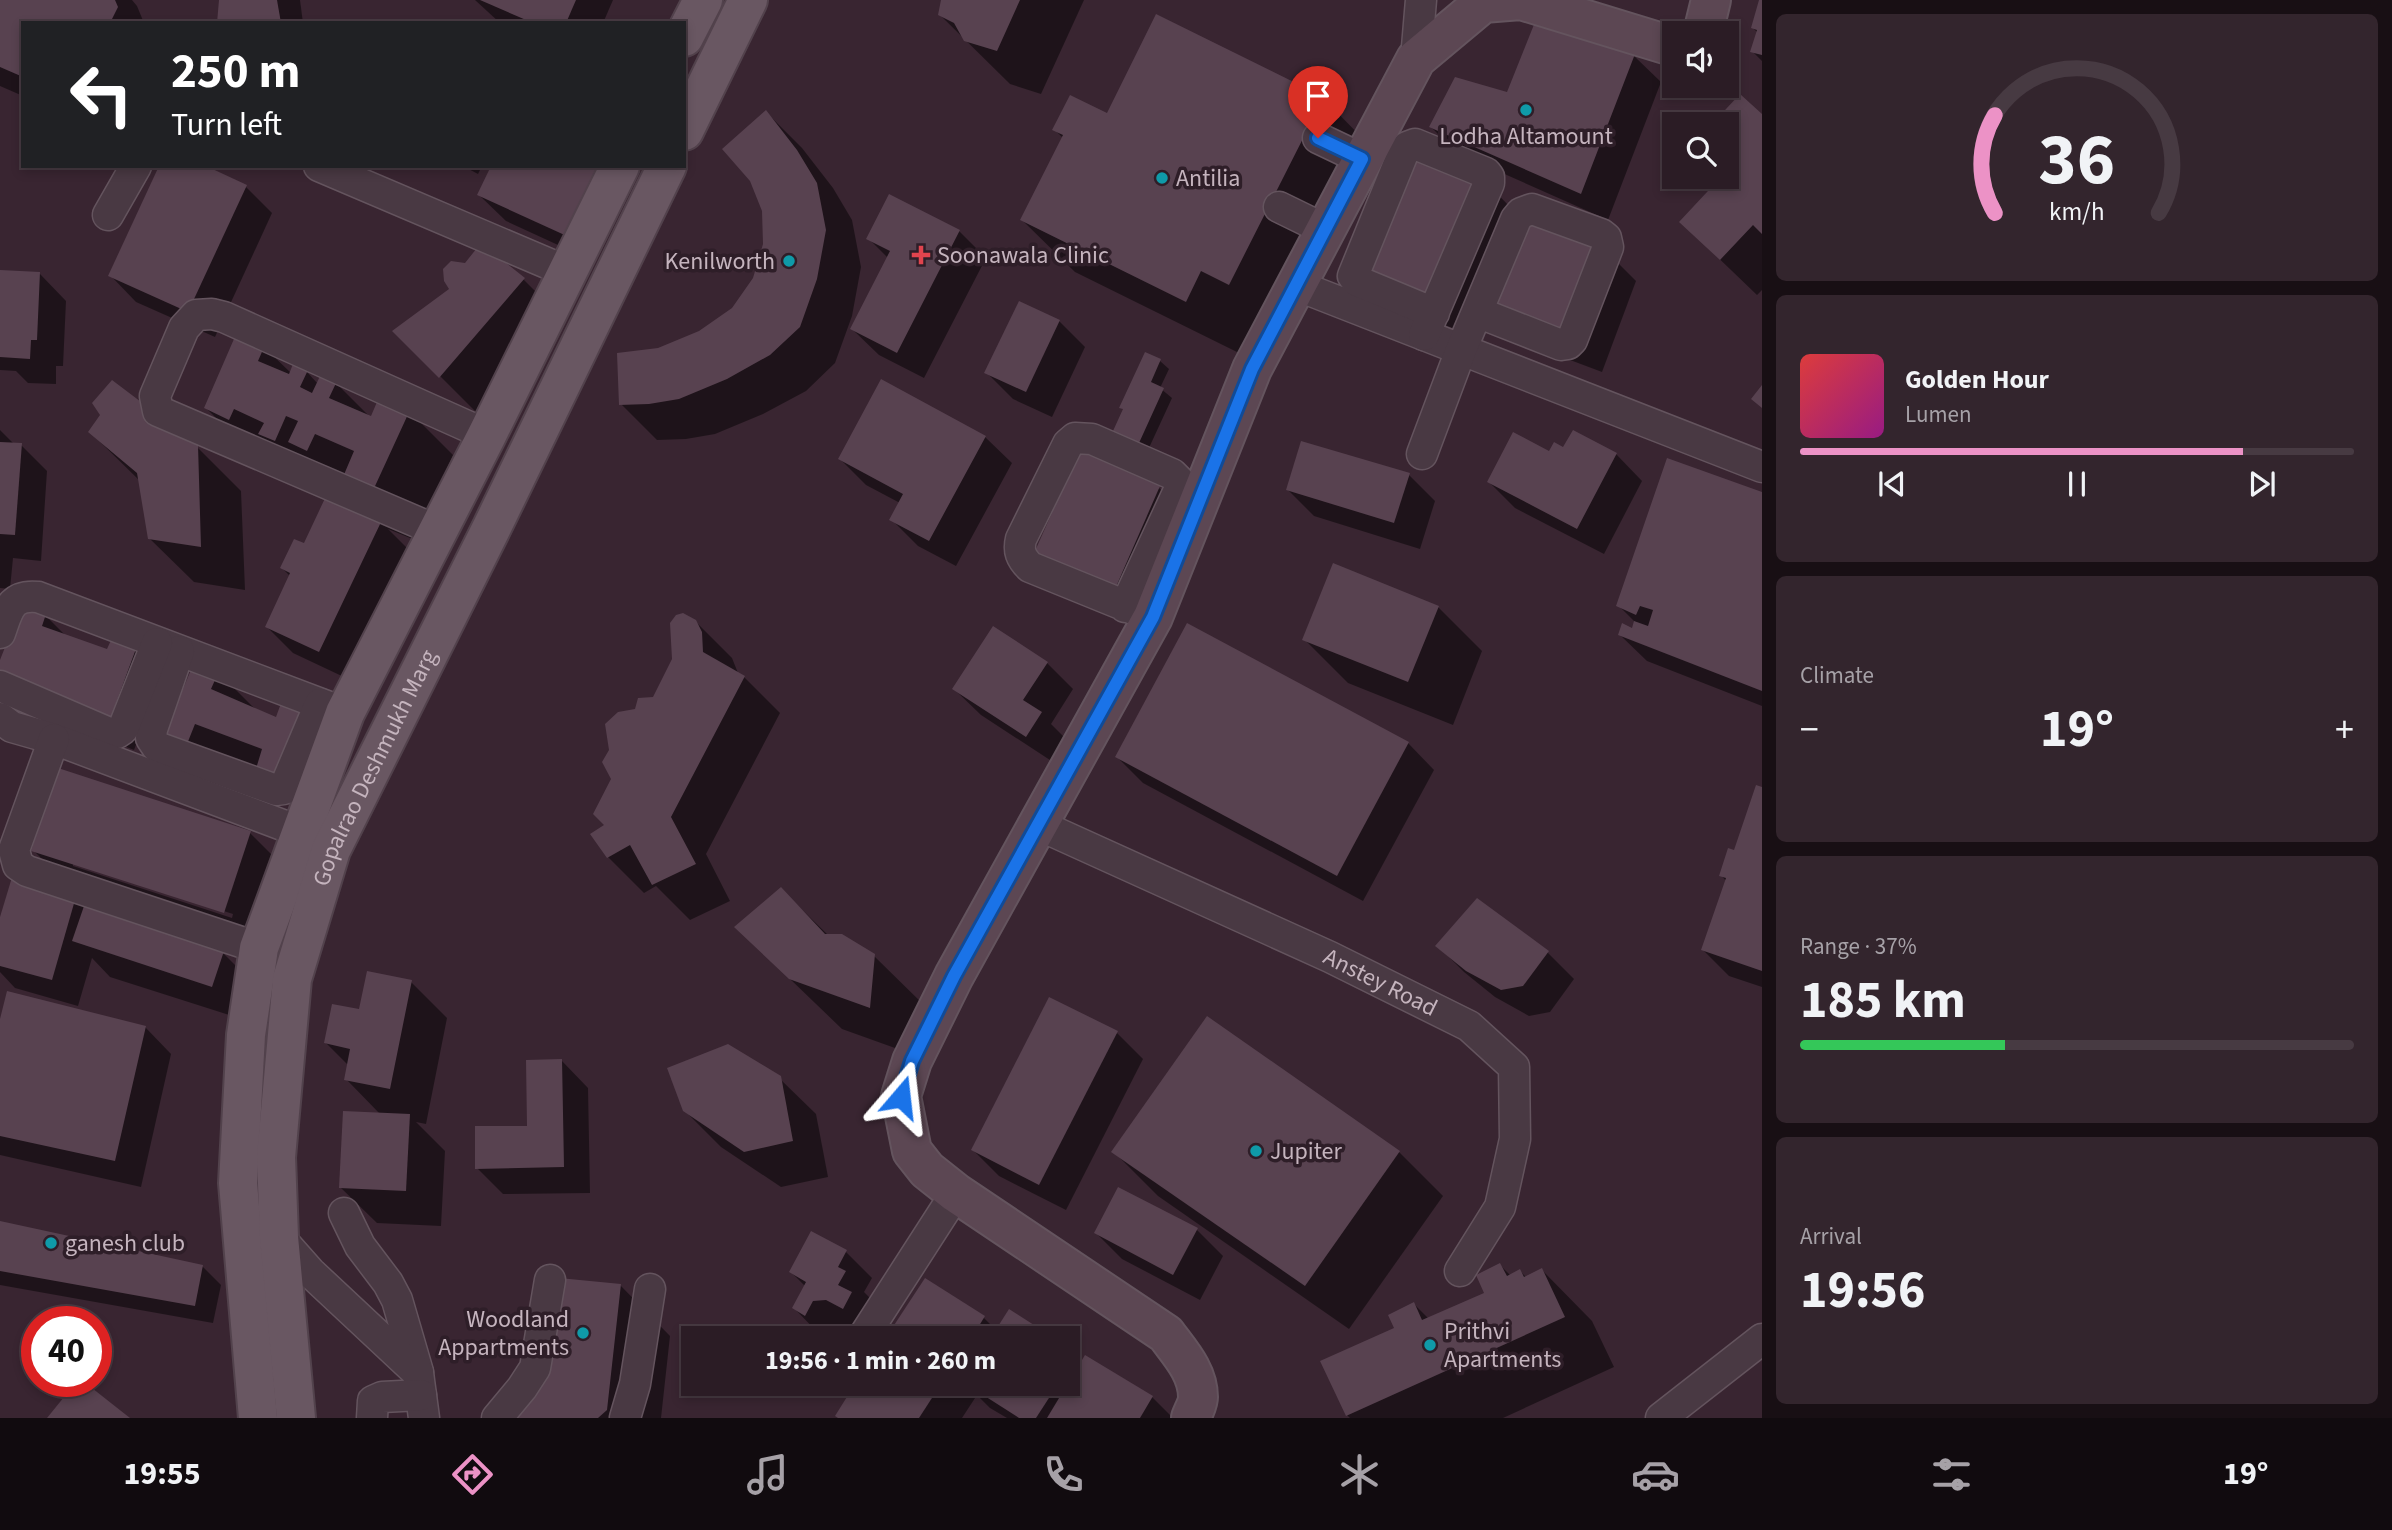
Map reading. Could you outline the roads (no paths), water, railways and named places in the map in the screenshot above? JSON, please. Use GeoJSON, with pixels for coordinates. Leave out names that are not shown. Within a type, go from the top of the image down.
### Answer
{"type":"FeatureCollection","features":[{"type":"Feature","properties":{"kind":"main road"},"geometry":{"type":"LineString","coordinates":[[686,33],[703,0]]}},
{"type":"Feature","properties":{"kind":"main road"},"geometry":{"type":"LineString","coordinates":[[686,127],[748,0]]}},
{"type":"Feature","properties":{"kind":"main road","name":"Gopalrao Deshmukh Marg"},"geometry":{"type":"LineString","coordinates":[[258,1418],[238,1183],[246,1035],[258,948],[302,832],[332,709],[438,531],[619,168]]}},
{"type":"Feature","properties":{"kind":"main road","name":"Gopalrao Deshmukh Marg"},"geometry":{"type":"LineString","coordinates":[[296,1418],[279,1237],[276,1157],[292,979],[331,850],[666,168]]}},
{"type":"Feature","properties":{"kind":"street"},"geometry":{"type":"LineString","coordinates":[[1421,0],[1416,59],[1378,153],[1353,276],[1429,324],[1461,350],[1762,467]]}},
{"type":"Feature","properties":{"kind":"street"},"geometry":{"type":"LineString","coordinates":[[1416,59],[1483,3],[1521,0],[1662,43]]}},
{"type":"Feature","properties":{"kind":"street"},"geometry":{"type":"LineString","coordinates":[[1706,21],[1711,0]]}},
{"type":"Feature","properties":{"kind":"street"},"geometry":{"type":"LineString","coordinates":[[1318,138],[1378,153],[1420,145],[1486,173],[1489,177],[1489,183],[1429,324]]}},
{"type":"Feature","properties":{"kind":"street"},"geometry":{"type":"LineString","coordinates":[[1191,1418],[1199,1399],[1194,1374],[1166,1334],[956,1194],[927,1170],[912,1152],[901,1097],[912,1061],[954,976],[1040,825],[1139,612],[1183,508],[1252,369],[1320,238],[1378,153]]}},
{"type":"Feature","properties":{"kind":"street"},"geometry":{"type":"LineString","coordinates":[[108,215],[135,168]]}},
{"type":"Feature","properties":{"kind":"street"},"geometry":{"type":"LineString","coordinates":[[324,168],[568,272]]}},
{"type":"Feature","properties":{"kind":"street"},"geometry":{"type":"LineString","coordinates":[[1279,207],[1357,264]]}},
{"type":"Feature","properties":{"kind":"street"},"geometry":{"type":"LineString","coordinates":[[1422,454],[1461,350],[1516,219],[1521,212],[1532,209],[1606,238],[1608,247],[1572,340],[1568,344],[1561,345],[1477,312]]}},
{"type":"Feature","properties":{"kind":"street"},"geometry":{"type":"LineString","coordinates":[[1296,285],[1429,324]]}},
{"type":"Feature","properties":{"kind":"street"},"geometry":{"type":"LineString","coordinates":[[438,531],[158,411],[155,396],[184,328],[196,315],[212,314],[224,317],[487,435]]}},
{"type":"Feature","properties":{"kind":"street"},"geometry":{"type":"LineString","coordinates":[[1139,612],[1030,567],[1022,558],[1019,548],[1021,539],[1068,444],[1075,438],[1092,439],[1172,474],[1180,482],[1183,508]]}},
{"type":"Feature","properties":{"kind":"street"},"geometry":{"type":"LineString","coordinates":[[0,633],[15,601],[26,596],[50,601],[332,709],[284,789],[276,790],[157,747],[151,737],[168,647]]}},
{"type":"Feature","properties":{"kind":"street"},"geometry":{"type":"LineString","coordinates":[[0,686],[109,733],[117,733],[123,729],[168,647]]}},
{"type":"Feature","properties":{"kind":"street"},"geometry":{"type":"LineString","coordinates":[[0,718],[12,727],[54,739],[302,832]]}},
{"type":"Feature","properties":{"kind":"street"},"geometry":{"type":"LineString","coordinates":[[54,739],[14,850],[18,865],[27,871],[258,948]]}},
{"type":"Feature","properties":{"kind":"street","name":"Anstey Road"},"geometry":{"type":"LineString","coordinates":[[1040,825],[1330,957],[1469,1026],[1514,1067],[1515,1139],[1500,1207],[1460,1271]]}},
{"type":"Feature","properties":{"kind":"street"},"geometry":{"type":"LineString","coordinates":[[870,1326],[956,1194]]}},
{"type":"Feature","properties":{"kind":"street"},"geometry":{"type":"LineString","coordinates":[[344,1213],[360,1246],[388,1283],[397,1300],[421,1395]]}},
{"type":"Feature","properties":{"kind":"street"},"geometry":{"type":"LineString","coordinates":[[279,1237],[421,1395]]}},
{"type":"Feature","properties":{"kind":"street"},"geometry":{"type":"LineString","coordinates":[[496,1418],[535,1368],[550,1280]]}},
{"type":"Feature","properties":{"kind":"street"},"geometry":{"type":"LineString","coordinates":[[625,1418],[635,1384],[650,1289]]}},
{"type":"Feature","properties":{"kind":"street"},"geometry":{"type":"LineString","coordinates":[[1661,1418],[1762,1339]]}},
{"type":"Feature","properties":{"kind":"street"},"geometry":{"type":"LineString","coordinates":[[372,1418],[373,1401],[382,1397],[421,1395]]}},
{"type":"Feature","properties":{"kind":"place","name":"Lodha Altamount"},"geometry":{"type":"Point","coordinates":[1526,110]}},
{"type":"Feature","properties":{"kind":"place","name":"Antilia"},"geometry":{"type":"Point","coordinates":[1162,178]}},
{"type":"Feature","properties":{"kind":"place","name":"Soonawala Clinic"},"geometry":{"type":"Point","coordinates":[921,255]}},
{"type":"Feature","properties":{"kind":"place","name":"Kenilworth"},"geometry":{"type":"Point","coordinates":[789,261]}},
{"type":"Feature","properties":{"kind":"place","name":"Jupiter"},"geometry":{"type":"Point","coordinates":[1256,1151]}},
{"type":"Feature","properties":{"kind":"place","name":"ganesh club"},"geometry":{"type":"Point","coordinates":[51,1243]}},
{"type":"Feature","properties":{"kind":"place","name":"Woodland Appartments"},"geometry":{"type":"Point","coordinates":[583,1333]}},
{"type":"Feature","properties":{"kind":"place","name":"Prithvi Apartments"},"geometry":{"type":"Point","coordinates":[1430,1345]}}]}
